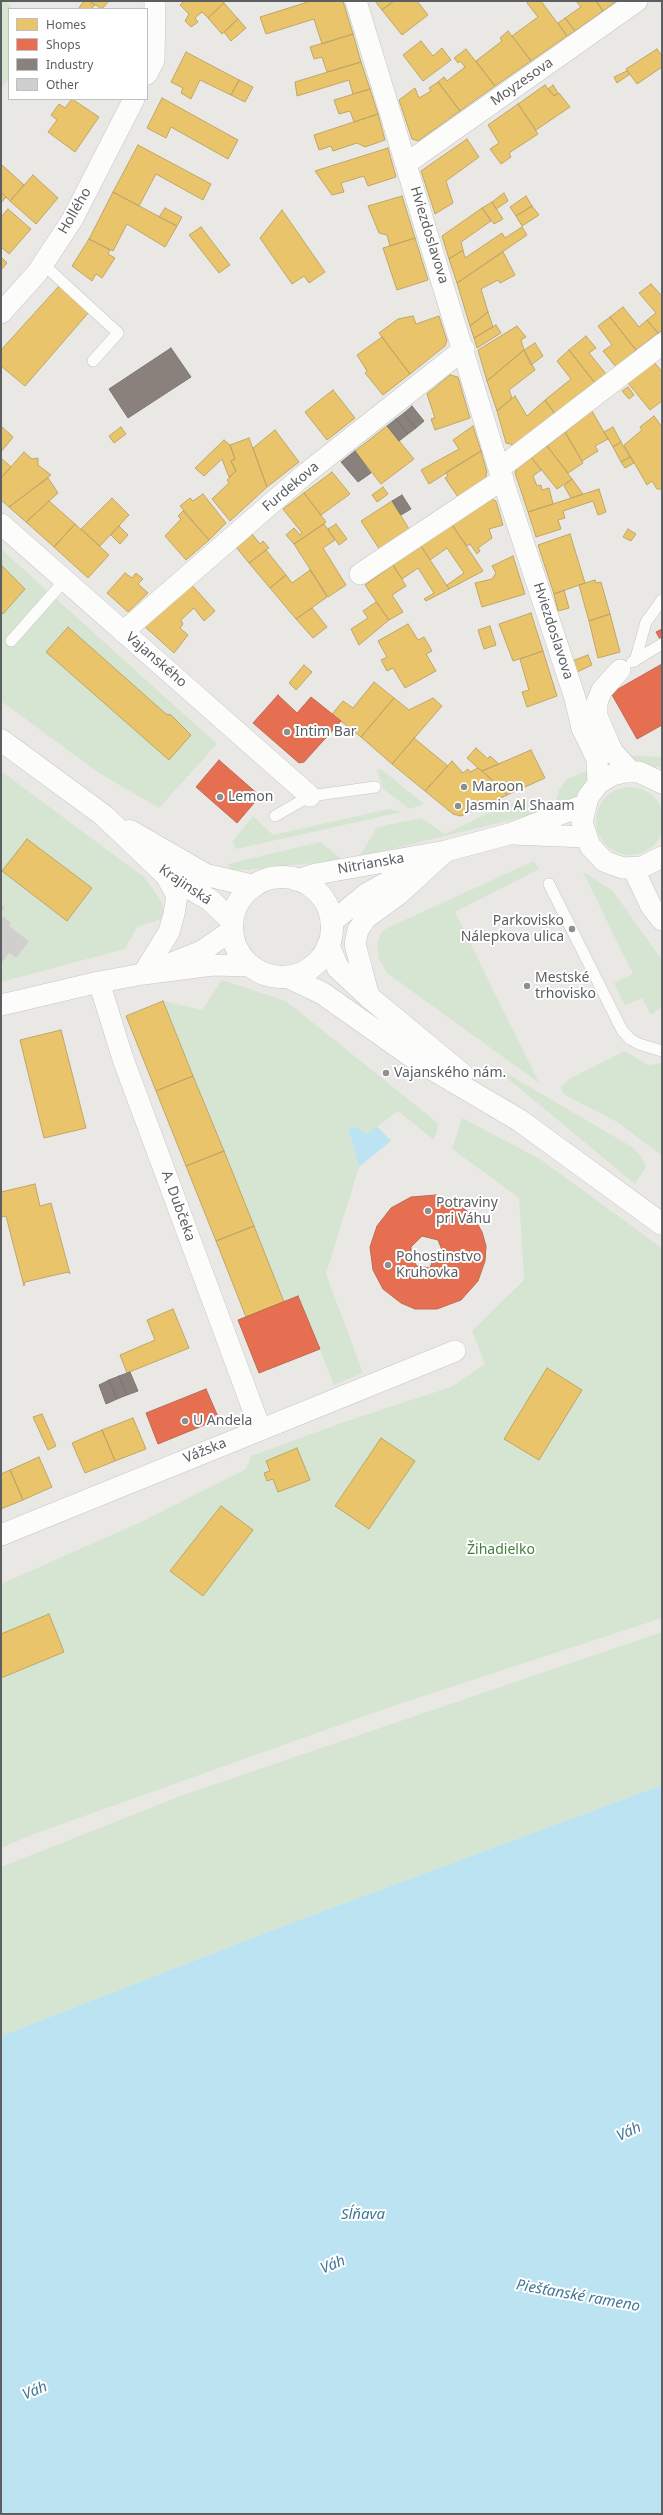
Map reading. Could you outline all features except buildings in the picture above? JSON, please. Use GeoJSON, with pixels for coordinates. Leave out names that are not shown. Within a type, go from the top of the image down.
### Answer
{"type":"FeatureCollection","features":[{"type":"Feature","properties":{"kind":"main road","name":"Krajinská"},"geometry":{"type":"LineString","coordinates":[[1,740],[103,815],[206,875],[254,886]]}},
{"type":"Feature","properties":{"kind":"main road","name":"Krajinská"},"geometry":{"type":"LineString","coordinates":[[103,815],[165,874],[210,900],[232,926]]}},
{"type":"Feature","properties":{"kind":"main road"},"geometry":{"type":"LineString","coordinates":[[279,878],[296,880],[311,888],[323,900],[331,924],[328,945],[312,966],[288,977],[274,977],[250,966],[237,950],[232,926],[237,905],[254,886],[279,878]]}},
{"type":"Feature","properties":{"kind":"main road"},"geometry":{"type":"LineString","coordinates":[[328,945],[338,968],[369,997],[519,1120],[662,1224]]}},
{"type":"Feature","properties":{"kind":"main road"},"geometry":{"type":"LineString","coordinates":[[288,977],[322,993],[417,1060],[519,1120]]}},
{"type":"Feature","properties":{"kind":"street","name":"Hviezdoslavova"},"geometry":{"type":"LineString","coordinates":[[356,1],[407,163],[501,474],[582,728],[597,759],[598,784]]}},
{"type":"Feature","properties":{"kind":"street","name":"Moyzesova"},"geometry":{"type":"LineString","coordinates":[[407,163],[637,1]]}},
{"type":"Feature","properties":{"kind":"street"},"geometry":{"type":"LineString","coordinates":[[148,72],[154,60],[158,3]]}},
{"type":"Feature","properties":{"kind":"street","name":"Hollého"},"geometry":{"type":"LineString","coordinates":[[1,313],[43,264],[72,220],[133,100]]}},
{"type":"Feature","properties":{"kind":"street"},"geometry":{"type":"LineString","coordinates":[[360,574],[501,474],[662,344]]}},
{"type":"Feature","properties":{"kind":"street","name":"Furdekova"},"geometry":{"type":"LineString","coordinates":[[123,632],[304,475],[464,349]]}},
{"type":"Feature","properties":{"kind":"street","name":"Vajanského"},"geometry":{"type":"LineString","coordinates":[[1,524],[310,796]]}},
{"type":"Feature","properties":{"kind":"street"},"geometry":{"type":"LineString","coordinates":[[577,709],[585,691],[596,679],[627,665]]}},
{"type":"Feature","properties":{"kind":"street"},"geometry":{"type":"LineString","coordinates":[[627,665],[602,690],[597,702],[597,716],[612,751],[632,772]]}},
{"type":"Feature","properties":{"kind":"street"},"geometry":{"type":"LineString","coordinates":[[659,779],[632,772],[612,775],[598,784],[584,806],[582,822],[586,838],[590,846],[604,861],[623,868],[633,868],[650,864],[662,856]]}},
{"type":"Feature","properties":{"kind":"street","name":"Nitrianska"},"geometry":{"type":"LineString","coordinates":[[296,880],[316,874],[446,851],[509,834],[584,806]]}},
{"type":"Feature","properties":{"kind":"street","name":"Nitrianska"},"geometry":{"type":"LineString","coordinates":[[509,834],[586,838]]}},
{"type":"Feature","properties":{"kind":"street"},"geometry":{"type":"LineString","coordinates":[[369,997],[355,944],[358,930],[366,918],[399,894],[446,851]]}},
{"type":"Feature","properties":{"kind":"street","name":"Nitrianska"},"geometry":{"type":"LineString","coordinates":[[331,924],[366,894],[446,851]]}},
{"type":"Feature","properties":{"kind":"street"},"geometry":{"type":"LineString","coordinates":[[633,868],[651,906],[662,920]]}},
{"type":"Feature","properties":{"kind":"street"},"geometry":{"type":"LineString","coordinates":[[143,974],[169,932],[174,914],[177,896],[165,874]]}},
{"type":"Feature","properties":{"kind":"street"},"geometry":{"type":"LineString","coordinates":[[143,974],[202,951],[232,926]]}},
{"type":"Feature","properties":{"kind":"street"},"geometry":{"type":"LineString","coordinates":[[1,1005],[99,982],[143,974],[213,965],[250,966]]}},
{"type":"Feature","properties":{"kind":"street","name":"A. Dubčeka"},"geometry":{"type":"LineString","coordinates":[[99,982],[123,1059],[260,1428]]}},
{"type":"Feature","properties":{"kind":"street","name":"Vážska"},"geometry":{"type":"LineString","coordinates":[[1,1535],[260,1428],[455,1351]]}},
{"type":"Feature","properties":{"kind":"lane"},"geometry":{"type":"LineString","coordinates":[[43,264],[118,333],[93,361]]}},
{"type":"Feature","properties":{"kind":"lane"},"geometry":{"type":"LineString","coordinates":[[11,641],[65,580]]}},
{"type":"Feature","properties":{"kind":"lane"},"geometry":{"type":"LineString","coordinates":[[627,665],[646,622],[662,600]]}},
{"type":"Feature","properties":{"kind":"lane"},"geometry":{"type":"LineString","coordinates":[[627,665],[662,644]]}},
{"type":"Feature","properties":{"kind":"lane"},"geometry":{"type":"LineString","coordinates":[[275,816],[310,796],[375,787]]}},
{"type":"Feature","properties":{"kind":"lane"},"geometry":{"type":"LineString","coordinates":[[549,884],[622,1030],[630,1040],[662,1051]]}},
{"type":"Feature","properties":{"kind":"green space"},"geometry":{"type":"Polygon","coordinates":[[[1,1],[7,1],[11,8],[8,8],[8,80],[1,88],[1,1]]]}},
{"type":"Feature","properties":{"kind":"green space"},"geometry":{"type":"Polygon","coordinates":[[[1,549],[217,744],[159,808],[99,773],[1,701],[1,549]]]}},
{"type":"Feature","properties":{"kind":"green space"},"geometry":{"type":"Polygon","coordinates":[[[623,755],[662,757],[662,766],[646,769],[623,755]]]}},
{"type":"Feature","properties":{"kind":"green space"},"geometry":{"type":"Polygon","coordinates":[[[381,769],[424,804],[410,809],[383,789],[377,770],[381,769]]]}},
{"type":"Feature","properties":{"kind":"green space"},"geometry":{"type":"Polygon","coordinates":[[[591,769],[590,783],[578,799],[559,808],[556,801],[559,790],[567,779],[591,769]]]}},
{"type":"Feature","properties":{"kind":"green space"},"geometry":{"type":"Polygon","coordinates":[[[1,771],[145,878],[162,903],[164,918],[137,927],[125,949],[1,982],[1,771]]]}},
{"type":"Feature","properties":{"kind":"green space"},"geometry":{"type":"Polygon","coordinates":[[[630,787],[643,790],[654,797],[661,808],[664,821],[661,834],[654,845],[643,852],[630,855],[617,852],[606,845],[599,834],[596,821],[599,808],[606,797],[617,790],[630,787]]]}},
{"type":"Feature","properties":{"kind":"green space"},"geometry":{"type":"Polygon","coordinates":[[[534,799],[539,813],[359,857],[377,827],[421,818],[445,834],[508,804],[534,799]]]}},
{"type":"Feature","properties":{"kind":"green space"},"geometry":{"type":"Polygon","coordinates":[[[389,809],[402,812],[236,849],[232,842],[253,816],[273,835],[389,809]]]}},
{"type":"Feature","properties":{"kind":"green space"},"geometry":{"type":"Polygon","coordinates":[[[320,842],[343,860],[246,870],[232,870],[228,864],[320,842]]]}},
{"type":"Feature","properties":{"kind":"green space"},"geometry":{"type":"Polygon","coordinates":[[[534,861],[539,869],[455,912],[539,1083],[387,973],[379,959],[377,946],[380,934],[385,929],[534,861]]]}},
{"type":"Feature","properties":{"kind":"green space"},"geometry":{"type":"Polygon","coordinates":[[[583,872],[613,891],[662,960],[662,1007],[651,1015],[642,998],[625,1006],[614,983],[633,974],[583,872]]]}},
{"type":"Feature","properties":{"kind":"green space"},"geometry":{"type":"Polygon","coordinates":[[[222,980],[286,1001],[439,1124],[434,1140],[398,1111],[367,1134],[355,1126],[348,1129],[359,1167],[326,1274],[363,1373],[334,1385],[299,1297],[284,1302],[163,1001],[202,1010],[222,980]]]}},
{"type":"Feature","properties":{"kind":"green space"},"geometry":{"type":"Polygon","coordinates":[[[625,1051],[648,1065],[662,1063],[662,1156],[617,1122],[563,1094],[561,1087],[569,1079],[625,1051]]]}},
{"type":"Feature","properties":{"kind":"green space"},"geometry":{"type":"Polygon","coordinates":[[[489,1063],[632,1147],[641,1156],[646,1167],[635,1184],[489,1063]]]}},
{"type":"Feature","properties":{"kind":"green space","name":"Žihadielko"},"geometry":{"type":"Polygon","coordinates":[[[462,1118],[540,1159],[662,1248],[662,1618],[390,1707],[34,1834],[1,1848],[1,1584],[141,1522],[246,1469],[251,1456],[347,1421],[451,1387],[485,1364],[472,1331],[524,1280],[519,1198],[452,1149],[462,1118]]]}},
{"type":"Feature","properties":{"kind":"green space"},"geometry":{"type":"Polygon","coordinates":[[[662,1632],[662,1785],[291,1923],[1,2036],[1,1867],[183,1795],[662,1632]]]}},
{"type":"Feature","properties":{"kind":"water"},"geometry":{"type":"Polygon","coordinates":[[[355,1126],[367,1134],[377,1126],[391,1141],[359,1167],[348,1129],[355,1126]]]}},
{"type":"Feature","properties":{"kind":"water","name":"Sĺňava"},"geometry":{"type":"Polygon","coordinates":[[[662,1785],[662,2514],[1,2514],[1,2036],[291,1923],[662,1785]]]}},
{"type":"Feature","properties":{"kind":"place","name":"Intim Bar"},"geometry":{"type":"Point","coordinates":[287,732]}},
{"type":"Feature","properties":{"kind":"place","name":"Maroon"},"geometry":{"type":"Point","coordinates":[464,787]}},
{"type":"Feature","properties":{"kind":"place","name":"Lemon"},"geometry":{"type":"Point","coordinates":[220,797]}},
{"type":"Feature","properties":{"kind":"place","name":"Jasmin Al Shaam"},"geometry":{"type":"Point","coordinates":[458,806]}},
{"type":"Feature","properties":{"kind":"place","name":"Parkovisko Nálepkova ulica"},"geometry":{"type":"Point","coordinates":[572,929]}},
{"type":"Feature","properties":{"kind":"place","name":"Mestské trhovisko"},"geometry":{"type":"Point","coordinates":[527,986]}},
{"type":"Feature","properties":{"kind":"place","name":"Vajanského nám."},"geometry":{"type":"Point","coordinates":[386,1073]}},
{"type":"Feature","properties":{"kind":"place","name":"Potraviny pri Váhu"},"geometry":{"type":"Point","coordinates":[428,1211]}},
{"type":"Feature","properties":{"kind":"place","name":"Pohostinstvo Kruhovka"},"geometry":{"type":"Point","coordinates":[388,1265]}},
{"type":"Feature","properties":{"kind":"place","name":"U Andela"},"geometry":{"type":"Point","coordinates":[185,1421]}},
{"type":"Feature","properties":{"kind":"water label","name":"Váh"},"geometry":{"type":"Point","coordinates":[629,2132]}},
{"type":"Feature","properties":{"kind":"water label","name":"Váh"},"geometry":{"type":"Point","coordinates":[333,2265]}},
{"type":"Feature","properties":{"kind":"water label","name":"Piešťanské rameno"},"geometry":{"type":"Point","coordinates":[578,2296]}},
{"type":"Feature","properties":{"kind":"water label","name":"Váh"},"geometry":{"type":"Point","coordinates":[35,2391]}}]}
